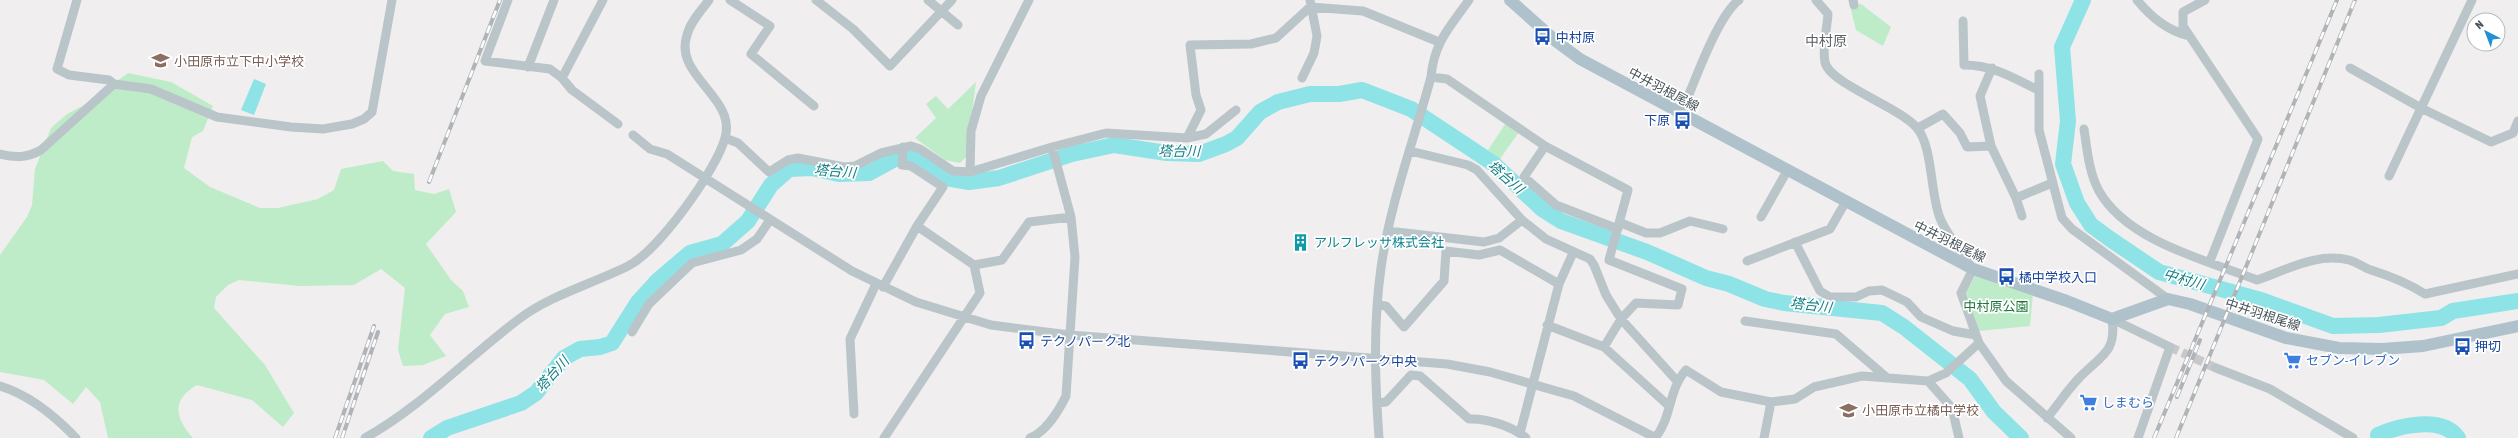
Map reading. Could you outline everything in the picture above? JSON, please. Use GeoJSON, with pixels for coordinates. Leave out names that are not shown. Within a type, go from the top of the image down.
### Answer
{"type":"FeatureCollection","features":[{"type":"Feature","properties":{"kind":"main road","name":"中井羽根尾線"},"geometry":{"type":"LineString","coordinates":[[1510,0],[1580,59],[1845,203],[1973,269],[2067,301],[2112,319]]}},
{"type":"Feature","properties":{"kind":"main road","name":"中井羽根尾線"},"geometry":{"type":"LineString","coordinates":[[2168,299],[2190,304],[2286,338],[2338,348],[2382,349],[2423,346],[2518,326]]}},
{"type":"Feature","properties":{"kind":"main road"},"geometry":{"type":"LineString","coordinates":[[2112,319],[2168,299]]}},
{"type":"Feature","properties":{"kind":"street"},"geometry":{"type":"LineString","coordinates":[[77,0],[57,69],[69,75],[109,80],[114,84],[151,89],[217,117],[323,129],[352,124],[372,112],[392,0]]}},
{"type":"Feature","properties":{"kind":"street"},"geometry":{"type":"LineString","coordinates":[[508,0],[485,61],[528,68],[550,69],[562,78],[572,90],[618,124]]}},
{"type":"Feature","properties":{"kind":"street"},"geometry":{"type":"LineString","coordinates":[[528,68],[554,0]]}},
{"type":"Feature","properties":{"kind":"street"},"geometry":{"type":"LineString","coordinates":[[562,78],[603,0]]}},
{"type":"Feature","properties":{"kind":"street"},"geometry":{"type":"LineString","coordinates":[[365,438],[405,413],[530,311],[640,259],[652,250],[706,179],[726,138],[722,112],[715,100],[690,68],[686,58],[686,37],[709,0]]}},
{"type":"Feature","properties":{"kind":"street"},"geometry":{"type":"LineString","coordinates":[[730,0],[770,26],[751,54],[814,106]]}},
{"type":"Feature","properties":{"kind":"street"},"geometry":{"type":"LineString","coordinates":[[816,0],[853,29],[890,66],[952,0]]}},
{"type":"Feature","properties":{"kind":"street"},"geometry":{"type":"LineString","coordinates":[[928,0],[942,10],[958,25]]}},
{"type":"Feature","properties":{"kind":"street"},"geometry":{"type":"LineString","coordinates":[[970,172],[971,131],[980,96],[1029,0]]}},
{"type":"Feature","properties":{"kind":"street"},"geometry":{"type":"LineString","coordinates":[[1379,438],[1375,359],[1381,268],[1388,231],[1431,77],[1432,57],[1439,42],[1469,0]]}},
{"type":"Feature","properties":{"kind":"street"},"geometry":{"type":"LineString","coordinates":[[1681,114],[1722,20],[1731,5],[1739,0]]}},
{"type":"Feature","properties":{"kind":"street"},"geometry":{"type":"LineString","coordinates":[[1816,0],[1828,14],[1825,62],[1828,71],[1842,81],[1904,115],[1918,128],[1926,141],[1940,219],[1973,269],[1962,293],[1977,339],[2006,381],[2071,438]]}},
{"type":"Feature","properties":{"kind":"street"},"geometry":{"type":"LineString","coordinates":[[2137,0],[2163,25],[2175,32],[2189,36]]}},
{"type":"Feature","properties":{"kind":"street"},"geometry":{"type":"LineString","coordinates":[[2206,0],[2183,12],[2183,26],[2258,139],[2210,261]]}},
{"type":"Feature","properties":{"kind":"street"},"geometry":{"type":"LineString","coordinates":[[2389,176],[2472,0]]}},
{"type":"Feature","properties":{"kind":"street"},"geometry":{"type":"LineString","coordinates":[[1310,3],[1363,11],[1439,42]]}},
{"type":"Feature","properties":{"kind":"street"},"geometry":{"type":"LineString","coordinates":[[1302,78],[1314,53],[1317,36],[1310,3]]}},
{"type":"Feature","properties":{"kind":"street"},"geometry":{"type":"LineString","coordinates":[[1187,138],[1201,110],[1196,94],[1190,45],[1251,44],[1276,38],[1310,3]]}},
{"type":"Feature","properties":{"kind":"street"},"geometry":{"type":"LineString","coordinates":[[1963,21],[1964,65],[1983,65],[1992,68],[2038,90]]}},
{"type":"Feature","properties":{"kind":"street"},"geometry":{"type":"LineString","coordinates":[[1992,68],[1980,96],[1992,146],[2016,198],[2022,216]]}},
{"type":"Feature","properties":{"kind":"street"},"geometry":{"type":"LineString","coordinates":[[2350,68],[2421,108],[2490,142],[2513,133],[2518,121]]}},
{"type":"Feature","properties":{"kind":"street"},"geometry":{"type":"LineString","coordinates":[[2039,74],[2039,130],[2062,218],[2072,229],[2168,299]]}},
{"type":"Feature","properties":{"kind":"street"},"geometry":{"type":"LineString","coordinates":[[1431,77],[1447,79],[1545,146],[1628,190],[1608,260],[1682,289],[1678,305],[1636,303],[1621,319],[1604,347]]}},
{"type":"Feature","properties":{"kind":"street"},"geometry":{"type":"LineString","coordinates":[[0,154],[18,158],[32,155],[41,150],[114,84]]}},
{"type":"Feature","properties":{"kind":"street"},"geometry":{"type":"LineString","coordinates":[[726,138],[738,142],[769,172],[788,160],[798,158],[844,167],[855,166],[881,153],[903,146],[920,149],[953,171],[970,172],[1052,147],[1106,133],[1187,138],[1206,134],[1236,110]]}},
{"type":"Feature","properties":{"kind":"street"},"geometry":{"type":"LineString","coordinates":[[1918,128],[1943,114],[1960,133],[1967,147],[1992,146]]}},
{"type":"Feature","properties":{"kind":"street"},"geometry":{"type":"LineString","coordinates":[[2084,130],[2091,171],[2098,190],[2120,219],[2141,233],[2257,280],[2320,258],[2336,257],[2351,260],[2365,268],[2404,282],[2425,294],[2518,274]]}},
{"type":"Feature","properties":{"kind":"street"},"geometry":{"type":"LineString","coordinates":[[633,135],[650,149],[666,154],[743,202],[824,256],[879,286],[916,302],[991,325],[1070,335],[1447,364],[1490,372],[1534,383],[1574,396],[1656,438],[1663,428],[1677,381],[1686,370],[1721,392],[1771,402],[1795,399],[1814,387],[1862,376],[1928,381],[1946,373],[1955,365],[1977,339]]}},
{"type":"Feature","properties":{"kind":"street"},"geometry":{"type":"LineString","coordinates":[[854,414],[850,339],[879,286],[943,187],[911,166],[902,165],[903,146]]}},
{"type":"Feature","properties":{"kind":"street"},"geometry":{"type":"LineString","coordinates":[[1545,146],[1524,177],[1556,205],[1617,232],[1660,233],[1690,221],[1723,229]]}},
{"type":"Feature","properties":{"kind":"street"},"geometry":{"type":"LineString","coordinates":[[1030,438],[1036,435],[1059,412],[1066,396],[1075,258],[1071,217],[1052,147]]}},
{"type":"Feature","properties":{"kind":"street"},"geometry":{"type":"LineString","coordinates":[[1410,151],[1468,166],[1477,170],[1522,220],[1546,239],[1573,253],[1590,259],[1594,265],[1606,295],[1621,319],[1677,381]]}},
{"type":"Feature","properties":{"kind":"street"},"geometry":{"type":"LineString","coordinates":[[1761,217],[1787,171]]}},
{"type":"Feature","properties":{"kind":"street"},"geometry":{"type":"LineString","coordinates":[[2016,198],[2052,183]]}},
{"type":"Feature","properties":{"kind":"street"},"geometry":{"type":"LineString","coordinates":[[1747,261],[1830,228],[1845,203]]}},
{"type":"Feature","properties":{"kind":"street"},"geometry":{"type":"LineString","coordinates":[[974,265],[1002,260],[1029,222],[1071,217]]}},
{"type":"Feature","properties":{"kind":"street"},"geometry":{"type":"LineString","coordinates":[[632,332],[649,304],[692,263],[740,250],[757,239],[767,218]]}},
{"type":"Feature","properties":{"kind":"street"},"geometry":{"type":"LineString","coordinates":[[1388,231],[1484,242],[1498,238],[1522,220]]}},
{"type":"Feature","properties":{"kind":"street"},"geometry":{"type":"LineString","coordinates":[[884,438],[980,292],[974,265],[918,226]]}},
{"type":"Feature","properties":{"kind":"street"},"geometry":{"type":"LineString","coordinates":[[1795,242],[1820,291],[1830,297],[1856,297],[1869,291],[1882,290],[1907,302],[1921,317],[1952,331],[1977,339]]}},
{"type":"Feature","properties":{"kind":"street"},"geometry":{"type":"LineString","coordinates":[[1378,305],[1386,306],[1404,327],[1444,281],[1446,251],[1479,255],[1500,250],[1559,284]]}},
{"type":"Feature","properties":{"kind":"street"},"geometry":{"type":"LineString","coordinates":[[1377,402],[1386,402],[1411,375],[1420,376],[1469,420],[1481,418],[1523,435],[1547,325],[1559,284],[1573,253]]}},
{"type":"Feature","properties":{"kind":"street"},"geometry":{"type":"LineString","coordinates":[[2047,418],[2080,377],[2107,353],[2114,332],[2112,319]]}},
{"type":"Feature","properties":{"kind":"street"},"geometry":{"type":"LineString","coordinates":[[2112,319],[2170,347],[2138,438]]}},
{"type":"Feature","properties":{"kind":"street"},"geometry":{"type":"LineString","coordinates":[[1745,321],[1836,334],[1886,377]]}},
{"type":"Feature","properties":{"kind":"street"},"geometry":{"type":"LineString","coordinates":[[1547,325],[1604,347],[1669,406]]}},
{"type":"Feature","properties":{"kind":"street"},"geometry":{"type":"LineString","coordinates":[[2216,368],[2270,389],[2353,438]]}},
{"type":"Feature","properties":{"kind":"street"},"geometry":{"type":"LineString","coordinates":[[1928,381],[1952,408],[1958,438]]}},
{"type":"Feature","properties":{"kind":"street"},"geometry":{"type":"LineString","coordinates":[[0,386],[35,403],[61,422],[76,438]]}},
{"type":"Feature","properties":{"kind":"street"},"geometry":{"type":"LineString","coordinates":[[1764,438],[1771,402]]}},
{"type":"Feature","properties":{"kind":"green space"},"geometry":{"type":"Polygon","coordinates":[[[1861,4],[1891,27],[1883,46],[1856,30],[1850,6],[1861,4]]]}},
{"type":"Feature","properties":{"kind":"green space"},"geometry":{"type":"Polygon","coordinates":[[[128,73],[171,82],[213,106],[203,131],[192,137],[184,168],[210,187],[260,208],[278,208],[318,199],[334,190],[341,169],[383,161],[393,171],[414,174],[415,190],[434,194],[449,189],[456,212],[426,244],[451,280],[463,291],[469,307],[445,314],[430,335],[446,356],[423,365],[403,366],[398,350],[405,288],[381,269],[354,285],[300,286],[239,280],[228,285],[216,297],[214,308],[265,365],[294,413],[283,427],[252,400],[197,385],[183,397],[178,410],[182,423],[193,438],[108,438],[100,402],[86,387],[73,404],[44,380],[0,372],[0,255],[27,217],[32,205],[35,169],[51,128],[67,114],[86,104],[128,73]]]}},
{"type":"Feature","properties":{"kind":"green space"},"geometry":{"type":"Polygon","coordinates":[[[976,82],[966,157],[960,163],[945,160],[915,138],[936,118],[926,104],[936,96],[948,109],[976,82]]]}},
{"type":"Feature","properties":{"kind":"green space"},"geometry":{"type":"Polygon","coordinates":[[[1506,123],[1519,132],[1500,159],[1488,150],[1506,123]]]}},
{"type":"Feature","properties":{"kind":"green space","name":"中村原公園"},"geometry":{"type":"Polygon","coordinates":[[[1975,276],[2033,294],[2030,326],[1979,331],[1966,293],[1975,276]]]}},
{"type":"Feature","properties":{"kind":"water"},"geometry":{"type":"Polygon","coordinates":[[[254,79],[266,84],[254,115],[241,110],[254,79]]]}},
{"type":"Feature","properties":{"kind":"waterway","name":"中村川"},"geometry":{"type":"LineString","coordinates":[[2083,0],[2062,47],[2068,121],[2063,164],[2077,203],[2091,225],[2110,239],[2159,272],[2261,300],[2333,326],[2379,325],[2441,318],[2453,311],[2518,301]]}},
{"type":"Feature","properties":{"kind":"waterway","name":"塔台川"},"geometry":{"type":"LineString","coordinates":[[431,438],[447,428],[521,403],[536,393],[564,358],[580,349],[600,347],[612,343],[638,302],[657,281],[690,253],[722,244],[748,221],[771,185],[789,169],[812,168],[839,174],[869,173],[895,159],[912,157],[946,178],[969,182],[999,178],[1072,154],[1114,145],[1167,153],[1199,154],[1226,144],[1237,138],[1260,112],[1278,102],[1310,94],[1339,94],[1362,90],[1411,109],[1494,164],[1542,209],[1561,221],[1647,252],[1706,278],[1729,284],[1765,299],[1784,303],[1882,313],[1904,327],[1970,379],[1994,412],[2021,438]]}},
{"type":"Feature","properties":{"kind":"waterway","name":"塔台川"},"geometry":{"type":"LineString","coordinates":[[2378,435],[2397,428],[2420,424],[2442,427],[2451,431],[2458,438]]}},
{"type":"Feature","properties":{"kind":"tunnel"},"geometry":{"type":"LineString","coordinates":[[2170,347],[2216,368]]}},
{"type":"Feature","properties":{"kind":"railway"},"geometry":{"type":"LineString","coordinates":[[429,182],[500,0]]}},
{"type":"Feature","properties":{"kind":"railway"},"geometry":{"type":"LineString","coordinates":[[2154,438],[2337,0]]}},
{"type":"Feature","properties":{"kind":"railway"},"geometry":{"type":"LineString","coordinates":[[2176,438],[2355,0]]}},
{"type":"Feature","properties":{"kind":"railway"},"geometry":{"type":"LineString","coordinates":[[335,438],[374,326]]}},
{"type":"Feature","properties":{"kind":"railway"},"geometry":{"type":"LineString","coordinates":[[342,438],[378,332]]}},
{"type":"Feature","properties":{"kind":"railway"},"geometry":{"type":"LineString","coordinates":[[2177,397],[2200,340]]}},
{"type":"Feature","properties":{"kind":"place","name":"中村原"},"geometry":{"type":"Point","coordinates":[1543,37]}},
{"type":"Feature","properties":{"kind":"place","name":"小田原市立下中小学校"},"geometry":{"type":"Point","coordinates":[161,61]}},
{"type":"Feature","properties":{"kind":"place","name":"下原"},"geometry":{"type":"Point","coordinates":[1683,120]}},
{"type":"Feature","properties":{"kind":"place","name":"アルフレッサ株式会社"},"geometry":{"type":"Point","coordinates":[1301,242]}},
{"type":"Feature","properties":{"kind":"place","name":"橘中学校入口"},"geometry":{"type":"Point","coordinates":[2006,277]}},
{"type":"Feature","properties":{"kind":"place","name":"テクノパーク北"},"geometry":{"type":"Point","coordinates":[1027,341]}},
{"type":"Feature","properties":{"kind":"place","name":"押切"},"geometry":{"type":"Point","coordinates":[2462,346]}},
{"type":"Feature","properties":{"kind":"place","name":"セブン-イレブン"},"geometry":{"type":"Point","coordinates":[2293,360]}},
{"type":"Feature","properties":{"kind":"place","name":"テクノパーク中央"},"geometry":{"type":"Point","coordinates":[1301,361]}},
{"type":"Feature","properties":{"kind":"place","name":"しまむら"},"geometry":{"type":"Point","coordinates":[2089,402]}},
{"type":"Feature","properties":{"kind":"place","name":"小田原市立橘中学校"},"geometry":{"type":"Point","coordinates":[1849,410]}},
{"type":"Feature","properties":{"kind":"district","name":"中村原"},"geometry":{"type":"Point","coordinates":[1826,41]}}]}
